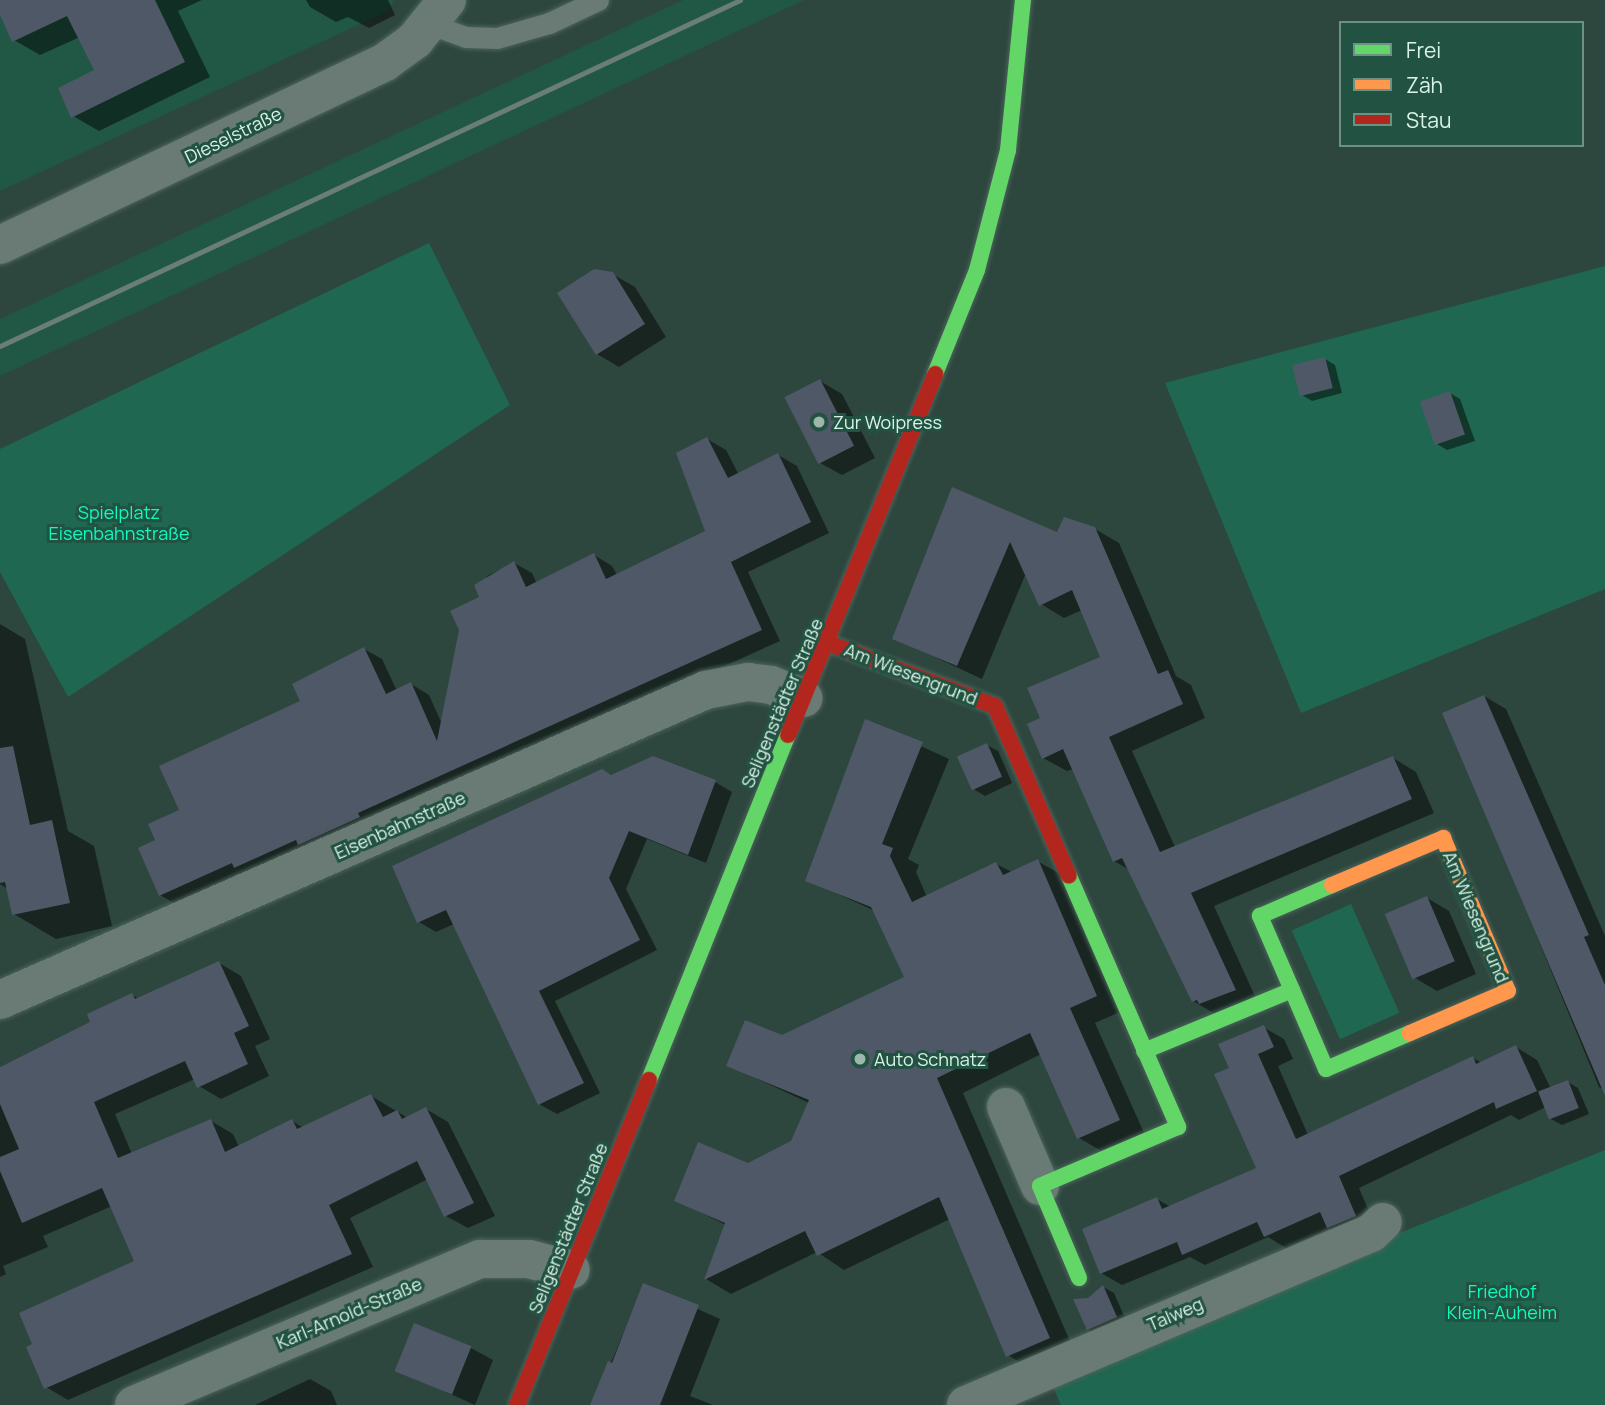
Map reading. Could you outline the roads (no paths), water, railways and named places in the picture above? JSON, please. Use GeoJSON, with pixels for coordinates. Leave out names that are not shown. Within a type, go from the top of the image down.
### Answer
{"type":"FeatureCollection","features":[{"type":"Feature","properties":{"kind":"street","name":"Seligenstädter Straße"},"geometry":{"type":"LineString","coordinates":[[517,1405],[828,643],[984,249],[1007,150],[1023,0]]}},
{"type":"Feature","properties":{"kind":"street","name":"Dieselstraße"},"geometry":{"type":"LineString","coordinates":[[2,238],[368,71],[403,50],[438,12]]}},
{"type":"Feature","properties":{"kind":"street","name":"Am Wiesengrund"},"geometry":{"type":"LineString","coordinates":[[828,643],[995,706],[1178,1127],[1040,1186]]}},
{"type":"Feature","properties":{"kind":"street","name":"Eisenbahnstraße"},"geometry":{"type":"LineString","coordinates":[[0,1000],[706,690],[748,682],[771,685],[804,698]]}},
{"type":"Feature","properties":{"kind":"street","name":"Am Wiesengrund"},"geometry":{"type":"LineString","coordinates":[[1443,838],[1508,991],[1326,1069],[1292,990],[1260,916],[1443,838]]}},
{"type":"Feature","properties":{"kind":"street"},"geometry":{"type":"LineString","coordinates":[[1144,1051],[1292,990]]}},
{"type":"Feature","properties":{"kind":"street"},"geometry":{"type":"LineString","coordinates":[[1006,1107],[1079,1278]]}},
{"type":"Feature","properties":{"kind":"street","name":"Talweg"},"geometry":{"type":"LineString","coordinates":[[966,1405],[1371,1233],[1383,1222]]}},
{"type":"Feature","properties":{"kind":"street","name":"Karl-Arnold-Straße"},"geometry":{"type":"LineString","coordinates":[[134,1405],[480,1259],[529,1259],[571,1270]]}},
{"type":"Feature","properties":{"kind":"lane"},"geometry":{"type":"LineString","coordinates":[[438,12],[466,37],[497,38],[549,23],[598,0]]}},
{"type":"Feature","properties":{"kind":"railway"},"geometry":{"type":"LineString","coordinates":[[0,346],[740,0]]}},
{"type":"Feature","properties":{"kind":"place","name":"Zur Woipress"},"geometry":{"type":"Point","coordinates":[819,422]}},
{"type":"Feature","properties":{"kind":"place","name":"Auto Schnatz"},"geometry":{"type":"Point","coordinates":[860,1059]}},
{"type":"Feature","properties":{"kind":"park label","name":"Spielplatz Eisenbahnstraße"},"geometry":{"type":"Point","coordinates":[119,523]}},
{"type":"Feature","properties":{"kind":"park label","name":"Friedhof Klein-Auheim"},"geometry":{"type":"Point","coordinates":[1502,1302]}}]}
